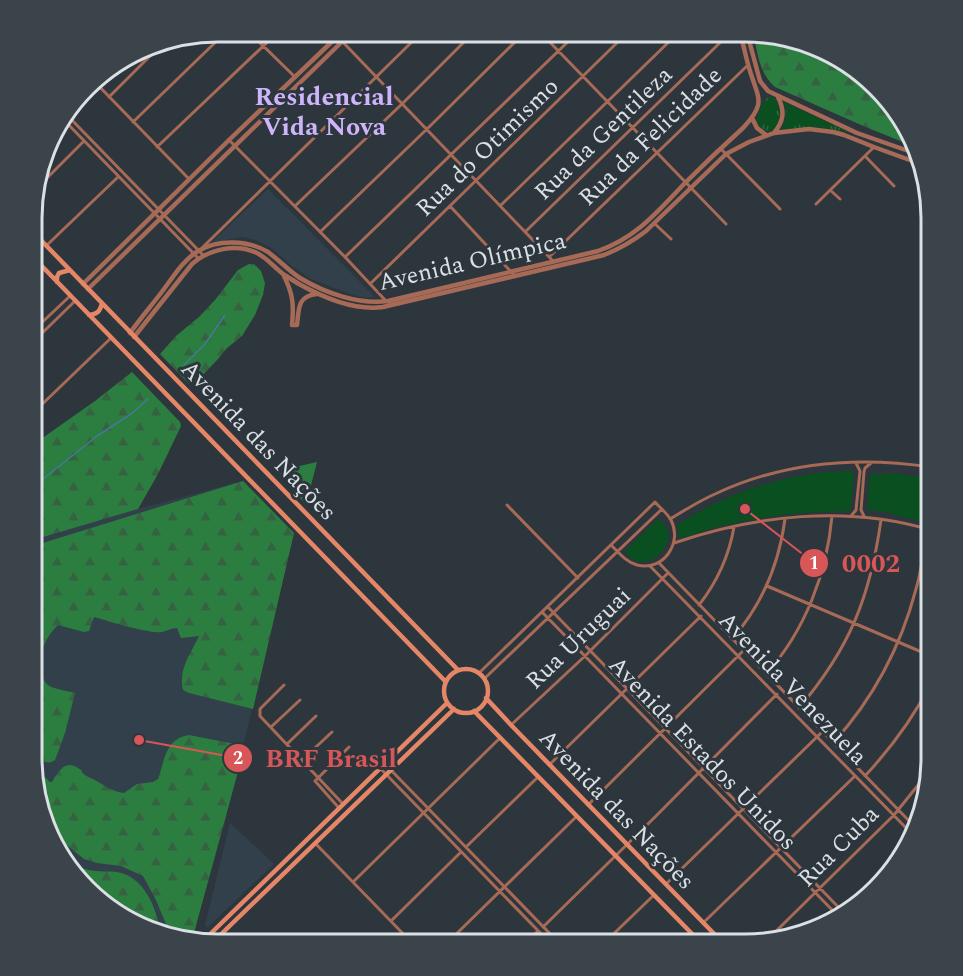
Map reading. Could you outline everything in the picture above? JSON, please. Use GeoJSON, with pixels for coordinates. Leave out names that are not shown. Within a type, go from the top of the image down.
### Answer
{"type":"FeatureCollection","features":[{"type":"Feature","properties":{"kind":"main road","name":"Avenida das Nações"},"geometry":{"type":"LineString","coordinates":[[42,242],[458,670]]}},
{"type":"Feature","properties":{"kind":"main road","name":"Avenida das Nações"},"geometry":{"type":"LineString","coordinates":[[42,267],[446,682]]}},
{"type":"Feature","properties":{"kind":"main road"},"geometry":{"type":"LineString","coordinates":[[57,282],[60,273],[70,270]]}},
{"type":"Feature","properties":{"kind":"main road"},"geometry":{"type":"LineString","coordinates":[[89,315],[99,312],[102,303]]}},
{"type":"Feature","properties":{"kind":"main road"},"geometry":{"type":"LineString","coordinates":[[465,669],[479,674],[487,685],[486,698],[482,706],[474,711],[464,712],[454,709],[447,703],[444,693],[446,682],[453,674],[465,669]]}},
{"type":"Feature","properties":{"kind":"main road","name":"Avenida das Nações"},"geometry":{"type":"LineString","coordinates":[[486,698],[714,934]]}},
{"type":"Feature","properties":{"kind":"main road"},"geometry":{"type":"LineString","coordinates":[[210,934],[447,703]]}},
{"type":"Feature","properties":{"kind":"main road"},"geometry":{"type":"LineString","coordinates":[[221,934],[454,709]]}},
{"type":"Feature","properties":{"kind":"main road","name":"Avenida das Nações"},"geometry":{"type":"LineString","coordinates":[[474,711],[692,934]]}},
{"type":"Feature","properties":{"kind":"street"},"geometry":{"type":"LineString","coordinates":[[133,122],[215,42]]}},
{"type":"Feature","properties":{"kind":"street"},"geometry":{"type":"LineString","coordinates":[[259,42],[295,77]]}},
{"type":"Feature","properties":{"kind":"street"},"geometry":{"type":"LineString","coordinates":[[157,147],[267,42]]}},
{"type":"Feature","properties":{"kind":"street"},"geometry":{"type":"LineString","coordinates":[[83,284],[331,42]]}},
{"type":"Feature","properties":{"kind":"street"},"geometry":{"type":"LineString","coordinates":[[88,289],[342,42],[558,266]]}},
{"type":"Feature","properties":{"kind":"street"},"geometry":{"type":"LineString","coordinates":[[132,335],[198,255],[412,42]]}},
{"type":"Feature","properties":{"kind":"street"},"geometry":{"type":"LineString","coordinates":[[295,206],[464,42]]}},
{"type":"Feature","properties":{"kind":"street"},"geometry":{"type":"LineString","coordinates":[[320,232],[515,42]]}},
{"type":"Feature","properties":{"kind":"street"},"geometry":{"type":"LineString","coordinates":[[549,42],[726,224]]}},
{"type":"Feature","properties":{"kind":"street"},"geometry":{"type":"LineString","coordinates":[[345,257],[567,42]]}},
{"type":"Feature","properties":{"kind":"street","name":"Rua do Otimismo"},"geometry":{"type":"LineString","coordinates":[[370,284],[618,42]]}},
{"type":"Feature","properties":{"kind":"street"},"geometry":{"type":"LineString","coordinates":[[500,206],[669,42]]}},
{"type":"Feature","properties":{"kind":"street","name":"Rua da Gentileza"},"geometry":{"type":"LineString","coordinates":[[525,232],[721,42]]}},
{"type":"Feature","properties":{"kind":"street"},"geometry":{"type":"LineString","coordinates":[[743,42],[759,100],[752,118],[755,125],[766,135],[796,130],[833,132],[911,159]]}},
{"type":"Feature","properties":{"kind":"street"},"geometry":{"type":"LineString","coordinates":[[749,42],[759,81],[766,89],[857,133],[908,151]]}},
{"type":"Feature","properties":{"kind":"street"},"geometry":{"type":"LineString","coordinates":[[109,97],[151,55]]}},
{"type":"Feature","properties":{"kind":"street","name":"Rua da Felicidade"},"geometry":{"type":"LineString","coordinates":[[551,259],[656,152],[748,65]]}},
{"type":"Feature","properties":{"kind":"street"},"geometry":{"type":"LineString","coordinates":[[100,87],[189,179]]}},
{"type":"Feature","properties":{"kind":"street"},"geometry":{"type":"LineString","coordinates":[[759,100],[768,94],[775,94]]}},
{"type":"Feature","properties":{"kind":"street"},"geometry":{"type":"LineString","coordinates":[[774,133],[783,114],[782,106],[775,94]]}},
{"type":"Feature","properties":{"kind":"street","name":"Avenida Olímpica"},"geometry":{"type":"LineString","coordinates":[[198,255],[224,249],[249,250],[318,294],[351,305],[376,308],[604,255],[636,239],[654,223],[721,148],[752,118]]}},
{"type":"Feature","properties":{"kind":"street"},"geometry":{"type":"LineString","coordinates":[[72,120],[157,211],[160,219],[198,255]]}},
{"type":"Feature","properties":{"kind":"street"},"geometry":{"type":"LineString","coordinates":[[69,125],[118,176],[157,211],[164,214],[198,255]]}},
{"type":"Feature","properties":{"kind":"street","name":"Avenida Olímpica"},"geometry":{"type":"LineString","coordinates":[[198,255],[219,244],[251,245],[269,253],[301,279],[326,291],[368,302],[386,301],[551,259],[598,250],[623,240],[726,154],[766,135]]}},
{"type":"Feature","properties":{"kind":"street"},"geometry":{"type":"LineString","coordinates":[[229,140],[386,301]]}},
{"type":"Feature","properties":{"kind":"street"},"geometry":{"type":"LineString","coordinates":[[46,179],[84,141]]}},
{"type":"Feature","properties":{"kind":"street"},"geometry":{"type":"LineString","coordinates":[[816,204],[874,147]]}},
{"type":"Feature","properties":{"kind":"street"},"geometry":{"type":"LineString","coordinates":[[721,148],[780,209]]}},
{"type":"Feature","properties":{"kind":"street"},"geometry":{"type":"LineString","coordinates":[[865,156],[894,186]]}},
{"type":"Feature","properties":{"kind":"street"},"geometry":{"type":"LineString","coordinates":[[46,246],[118,176]]}},
{"type":"Feature","properties":{"kind":"street"},"geometry":{"type":"LineString","coordinates":[[830,190],[840,199]]}},
{"type":"Feature","properties":{"kind":"street"},"geometry":{"type":"LineString","coordinates":[[450,206],[515,276]]}},
{"type":"Feature","properties":{"kind":"street"},"geometry":{"type":"LineString","coordinates":[[654,223],[671,239]]}},
{"type":"Feature","properties":{"kind":"street"},"geometry":{"type":"LineString","coordinates":[[283,273],[293,297],[295,325],[300,304],[306,297],[318,294]]}},
{"type":"Feature","properties":{"kind":"street"},"geometry":{"type":"LineString","coordinates":[[42,322],[70,296]]}},
{"type":"Feature","properties":{"kind":"street"},"geometry":{"type":"LineString","coordinates":[[42,333],[75,301]]}},
{"type":"Feature","properties":{"kind":"street"},"geometry":{"type":"LineString","coordinates":[[42,405],[111,338]]}},
{"type":"Feature","properties":{"kind":"street"},"geometry":{"type":"LineString","coordinates":[[851,516],[856,510],[860,471],[854,462]]}},
{"type":"Feature","properties":{"kind":"street"},"geometry":{"type":"LineString","coordinates":[[670,519],[716,493],[767,474],[803,466],[854,462],[921,466]]}},
{"type":"Feature","properties":{"kind":"street"},"geometry":{"type":"LineString","coordinates":[[865,517],[861,510],[864,472],[872,462]]}},
{"type":"Feature","properties":{"kind":"street"},"geometry":{"type":"LineString","coordinates":[[479,674],[578,578],[611,545],[655,502],[670,519],[674,530],[674,543],[669,554],[659,563],[650,566],[631,563],[611,545]]}},
{"type":"Feature","properties":{"kind":"street"},"geometry":{"type":"LineString","coordinates":[[507,506],[578,578]]}},
{"type":"Feature","properties":{"kind":"street"},"geometry":{"type":"LineString","coordinates":[[484,679],[662,510]]}},
{"type":"Feature","properties":{"kind":"street"},"geometry":{"type":"LineString","coordinates":[[766,674],[789,646],[810,604],[827,554],[832,516]]}},
{"type":"Feature","properties":{"kind":"street"},"geometry":{"type":"LineString","coordinates":[[674,543],[734,527],[785,519],[832,516],[865,517],[921,528]]}},
{"type":"Feature","properties":{"kind":"street"},"geometry":{"type":"LineString","coordinates":[[732,639],[751,615],[766,586],[785,519]]}},
{"type":"Feature","properties":{"kind":"street"},"geometry":{"type":"LineString","coordinates":[[799,708],[829,671],[855,623],[871,574],[881,520]]}},
{"type":"Feature","properties":{"kind":"street"},"geometry":{"type":"LineString","coordinates":[[699,605],[711,590],[722,569],[734,527]]}},
{"type":"Feature","properties":{"kind":"street","name":"Avenida Venezuela"},"geometry":{"type":"LineString","coordinates":[[659,563],[909,821]]}},
{"type":"Feature","properties":{"kind":"street","name":"Avenida Venezuela"},"geometry":{"type":"LineString","coordinates":[[650,566],[906,828]]}},
{"type":"Feature","properties":{"kind":"street"},"geometry":{"type":"LineString","coordinates":[[833,743],[861,710],[898,642],[921,567]]}},
{"type":"Feature","properties":{"kind":"street","name":"Rua Uruguai"},"geometry":{"type":"LineString","coordinates":[[511,725],[585,656],[668,573]]}},
{"type":"Feature","properties":{"kind":"street"},"geometry":{"type":"LineString","coordinates":[[766,586],[921,652]]}},
{"type":"Feature","properties":{"kind":"street","name":"Avenida Estados Unidos"},"geometry":{"type":"LineString","coordinates":[[548,607],[837,908]]}},
{"type":"Feature","properties":{"kind":"street","name":"Avenida Estados Unidos"},"geometry":{"type":"LineString","coordinates":[[542,612],[816,892],[835,908]]}},
{"type":"Feature","properties":{"kind":"street"},"geometry":{"type":"LineString","coordinates":[[549,765],[701,616]]}},
{"type":"Feature","properties":{"kind":"street"},"geometry":{"type":"LineString","coordinates":[[588,805],[743,651]]}},
{"type":"Feature","properties":{"kind":"street"},"geometry":{"type":"LineString","coordinates":[[284,685],[260,709],[260,716],[341,806]]}},
{"type":"Feature","properties":{"kind":"street"},"geometry":{"type":"LineString","coordinates":[[543,927],[777,694]]}},
{"type":"Feature","properties":{"kind":"street"},"geometry":{"type":"LineString","coordinates":[[271,728],[300,700]]}},
{"type":"Feature","properties":{"kind":"street"},"geometry":{"type":"LineString","coordinates":[[865,776],[900,734],[921,701]]}},
{"type":"Feature","properties":{"kind":"street"},"geometry":{"type":"LineString","coordinates":[[287,744],[316,716]]}},
{"type":"Feature","properties":{"kind":"street"},"geometry":{"type":"LineString","coordinates":[[302,760],[332,732]]}},
{"type":"Feature","properties":{"kind":"street"},"geometry":{"type":"LineString","coordinates":[[666,884],[822,732]]}},
{"type":"Feature","properties":{"kind":"street"},"geometry":{"type":"LineString","coordinates":[[353,882],[500,738]]}},
{"type":"Feature","properties":{"kind":"street"},"geometry":{"type":"LineString","coordinates":[[341,806],[315,781],[349,747]]}},
{"type":"Feature","properties":{"kind":"street"},"geometry":{"type":"LineString","coordinates":[[382,766],[428,808],[550,934]]}},
{"type":"Feature","properties":{"kind":"street"},"geometry":{"type":"LineString","coordinates":[[388,772],[423,813],[541,934]]}},
{"type":"Feature","properties":{"kind":"street"},"geometry":{"type":"LineString","coordinates":[[703,923],[855,775]]}},
{"type":"Feature","properties":{"kind":"street"},"geometry":{"type":"LineString","coordinates":[[466,848],[538,777]]}},
{"type":"Feature","properties":{"kind":"street","name":"Rua Cuba"},"geometry":{"type":"LineString","coordinates":[[776,931],[894,815],[919,784]]}},
{"type":"Feature","properties":{"kind":"street"},"geometry":{"type":"LineString","coordinates":[[456,934],[577,816]]}},
{"type":"Feature","properties":{"kind":"street"},"geometry":{"type":"LineString","coordinates":[[315,843],[403,934]]}},
{"type":"Feature","properties":{"kind":"street"},"geometry":{"type":"LineString","coordinates":[[391,921],[461,852]]}},
{"type":"Feature","properties":{"kind":"street"},"geometry":{"type":"LineString","coordinates":[[613,934],[654,895]]}},
{"type":"Feature","properties":{"kind":"street"},"geometry":{"type":"LineString","coordinates":[[535,934],[538,931]]}},
{"type":"Feature","properties":{"kind":"shaded area"},"geometry":{"type":"Polygon","coordinates":[[[268,189],[375,297],[366,298],[353,295],[311,279],[273,249],[256,240],[242,237],[213,241],[268,189]]]}},
{"type":"Feature","properties":{"kind":"shaded area"},"geometry":{"type":"Polygon","coordinates":[[[243,481],[294,533],[225,822],[194,932],[159,924],[145,890],[134,879],[80,867],[60,836],[51,815],[42,770],[42,537],[243,481]]]}},
{"type":"Feature","properties":{"kind":"shaded area"},"geometry":{"type":"Polygon","coordinates":[[[230,823],[274,864],[206,927],[205,925],[230,823]]]}},
{"type":"Feature","properties":{"kind":"green space"},"geometry":{"type":"Polygon","coordinates":[[[755,43],[779,45],[823,60],[861,86],[877,102],[903,142],[775,87],[762,69],[755,43]]]}},
{"type":"Feature","properties":{"kind":"green space"},"geometry":{"type":"Polygon","coordinates":[[[769,97],[773,97],[779,110],[778,123],[770,131],[765,130],[757,122],[762,104],[769,97]]]}},
{"type":"Feature","properties":{"kind":"green space"},"geometry":{"type":"Polygon","coordinates":[[[784,102],[850,133],[820,127],[781,129],[786,116],[784,102]]]}},
{"type":"Feature","properties":{"kind":"green space"},"geometry":{"type":"Polygon","coordinates":[[[254,264],[261,271],[265,283],[255,315],[242,336],[227,348],[195,383],[189,384],[160,354],[215,300],[238,270],[254,264]]]}},
{"type":"Feature","properties":{"kind":"green space"},"geometry":{"type":"Polygon","coordinates":[[[132,372],[180,422],[181,426],[138,509],[42,537],[42,438],[132,372]]]}},
{"type":"Feature","properties":{"kind":"green space"},"geometry":{"type":"Polygon","coordinates":[[[317,462],[306,505],[278,471],[317,462]]]}},
{"type":"Feature","properties":{"kind":"green space"},"geometry":{"type":"Polygon","coordinates":[[[852,471],[854,474],[850,511],[765,517],[724,525],[682,538],[679,536],[678,524],[711,505],[746,491],[800,476],[852,471]]]}},
{"type":"Feature","properties":{"kind":"green space"},"geometry":{"type":"Polygon","coordinates":[[[870,474],[921,477],[921,521],[867,510],[870,474]]]}},
{"type":"Feature","properties":{"kind":"green space"},"geometry":{"type":"Polygon","coordinates":[[[243,481],[294,533],[253,709],[183,690],[184,668],[199,636],[181,638],[177,628],[162,632],[148,631],[94,617],[89,631],[84,632],[58,625],[45,642],[42,652],[42,543],[243,481]]]}},
{"type":"Feature","properties":{"kind":"green space"},"geometry":{"type":"Polygon","coordinates":[[[658,519],[666,527],[668,536],[666,545],[653,559],[643,562],[634,560],[625,552],[626,550],[658,519]]]}},
{"type":"Feature","properties":{"kind":"green space"},"geometry":{"type":"Polygon","coordinates":[[[42,673],[48,685],[75,693],[65,733],[55,760],[42,760],[42,673]]]}},
{"type":"Feature","properties":{"kind":"green space"},"geometry":{"type":"Polygon","coordinates":[[[189,735],[245,746],[194,932],[166,926],[143,876],[121,866],[84,859],[64,843],[51,815],[43,777],[52,782],[62,768],[69,765],[78,768],[87,776],[111,789],[124,793],[137,784],[158,779],[167,751],[181,737],[189,735]]]}},
{"type":"Feature","properties":{"kind":"green space"},"geometry":{"type":"Polygon","coordinates":[[[79,867],[127,875],[142,887],[156,913],[159,924],[120,904],[93,883],[79,867]]]}},
{"type":"Feature","properties":{"kind":"waterway"},"geometry":{"type":"LineString","coordinates":[[184,365],[205,344],[225,315]]}},
{"type":"Feature","properties":{"kind":"waterway"},"geometry":{"type":"LineString","coordinates":[[42,480],[148,399]]}},
{"type":"Feature","properties":{"kind":"place","name":"0002"},"geometry":{"type":"Point","coordinates":[745,509]}},
{"type":"Feature","properties":{"kind":"place","name":"BRF Brasil"},"geometry":{"type":"Point","coordinates":[139,740]}},
{"type":"Feature","properties":{"kind":"district","name":"Residencial Vida Nova"},"geometry":{"type":"Point","coordinates":[324,111]}}]}
